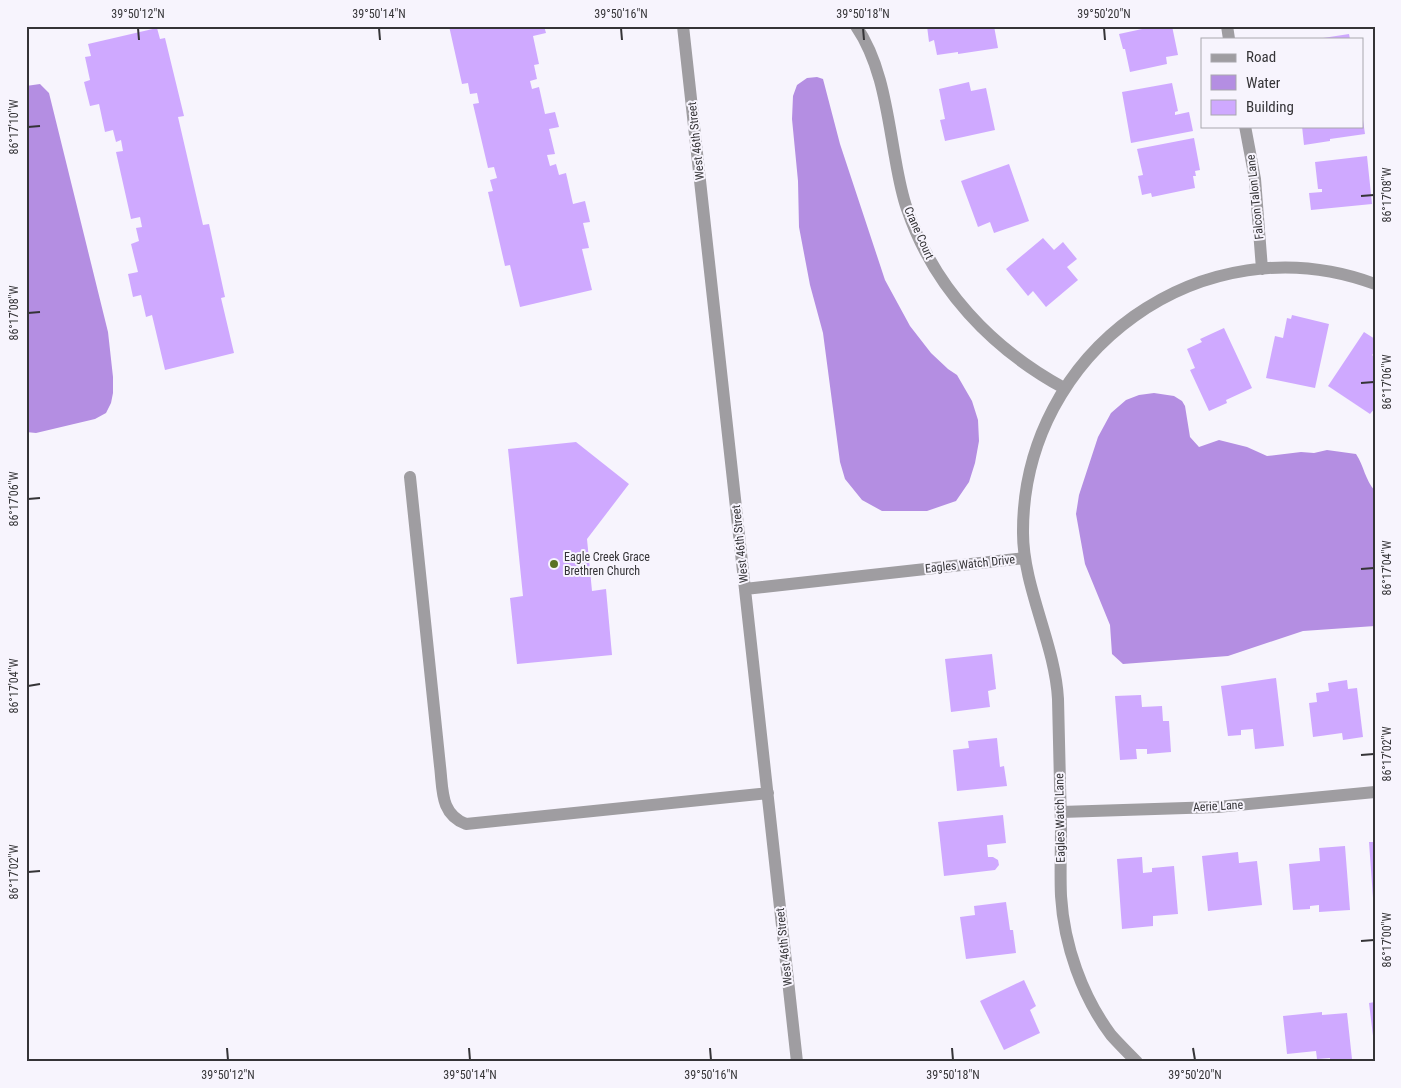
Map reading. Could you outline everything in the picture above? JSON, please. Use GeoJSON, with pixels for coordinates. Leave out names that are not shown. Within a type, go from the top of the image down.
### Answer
{"type":"FeatureCollection","features":[{"type":"Feature","properties":{"kind":"street","name":"West 46th Street"},"geometry":{"type":"LineString","coordinates":[[683,26],[797,1062]]}},
{"type":"Feature","properties":{"kind":"street","name":"Crane Court"},"geometry":{"type":"LineString","coordinates":[[856,26],[876,69],[907,208],[926,253],[960,304],[994,340],[1019,360],[1064,388]]}},
{"type":"Feature","properties":{"kind":"street","name":"Falcon Talon Lane"},"geometry":{"type":"LineString","coordinates":[[1245,128],[1255,179],[1262,269]]}},
{"type":"Feature","properties":{"kind":"street","name":"Eagles Watch Drive"},"geometry":{"type":"LineString","coordinates":[[745,589],[1025,558],[1023,533],[1026,482],[1057,399],[1085,360],[1106,338],[1129,319],[1149,306],[1193,284],[1239,272],[1287,268],[1325,271],[1375,284]]}},
{"type":"Feature","properties":{"kind":"street"},"geometry":{"type":"LineString","coordinates":[[410,477],[444,803],[449,813],[456,820],[466,824],[768,793]]}},
{"type":"Feature","properties":{"kind":"street","name":"Eagles Watch Lane"},"geometry":{"type":"LineString","coordinates":[[1025,558],[1057,688],[1062,896],[1066,933],[1072,958],[1091,1003],[1111,1035],[1137,1062]]}},
{"type":"Feature","properties":{"kind":"street","name":"Aerie Lane"},"geometry":{"type":"LineString","coordinates":[[1061,812],[1217,807],[1375,792]]}},
{"type":"Feature","properties":{"kind":"water"},"geometry":{"type":"Polygon","coordinates":[[[817,77],[823,79],[840,144],[885,280],[910,326],[931,353],[957,375],[972,401],[978,420],[979,441],[969,482],[956,501],[927,511],[882,511],[862,500],[845,479],[840,462],[823,333],[810,285],[799,227],[798,181],[792,119],[793,96],[797,85],[807,78],[817,77]]]}},
{"type":"Feature","properties":{"kind":"water"},"geometry":{"type":"Polygon","coordinates":[[[40,84],[49,93],[108,332],[113,393],[106,413],[95,419],[36,433],[26,432],[26,86],[40,84]]]}},
{"type":"Feature","properties":{"kind":"water"},"geometry":{"type":"Polygon","coordinates":[[[1154,393],[1174,396],[1182,401],[1185,406],[1190,437],[1199,447],[1219,440],[1247,447],[1267,456],[1301,452],[1314,453],[1327,450],[1356,454],[1375,491],[1375,626],[1303,631],[1228,656],[1123,664],[1112,654],[1110,625],[1085,564],[1076,514],[1079,495],[1098,437],[1111,413],[1126,400],[1139,395],[1154,393]]]}},
{"type":"Feature","properties":{"kind":"building"},"geometry":{"type":"Polygon","coordinates":[[[449,26],[544,26],[546,33],[533,36],[539,64],[534,65],[537,79],[530,81],[532,89],[539,87],[545,114],[555,112],[559,127],[549,129],[555,154],[547,155],[550,166],[556,164],[559,175],[566,173],[573,204],[585,201],[590,222],[583,223],[589,248],[582,249],[592,290],[520,307],[510,265],[505,266],[488,192],[493,191],[490,180],[497,178],[494,167],[488,168],[473,104],[479,103],[477,93],[470,94],[468,83],[462,84],[449,26]]]}},
{"type":"Feature","properties":{"kind":"building"},"geometry":{"type":"Polygon","coordinates":[[[927,26],[994,26],[998,48],[937,55],[934,40],[929,42],[927,26]]]}},
{"type":"Feature","properties":{"kind":"building"},"geometry":{"type":"Polygon","coordinates":[[[1156,26],[1172,26],[1178,55],[1166,57],[1167,64],[1130,72],[1125,49],[1123,49],[1119,34],[1156,26]]]}},
{"type":"Feature","properties":{"kind":"building"},"geometry":{"type":"Polygon","coordinates":[[[157,28],[160,39],[165,38],[184,116],[178,117],[203,225],[209,224],[225,297],[221,298],[234,353],[165,370],[152,315],[146,317],[141,295],[133,297],[128,274],[138,272],[131,244],[139,241],[136,228],[142,227],[140,217],[131,219],[116,152],[123,151],[121,140],[116,142],[113,130],[105,132],[99,104],[90,106],[84,82],[90,80],[85,57],[91,56],[88,44],[157,28]]]}},
{"type":"Feature","properties":{"kind":"building"},"geometry":{"type":"Polygon","coordinates":[[[1349,34],[1350,38],[1323,38],[1349,34]]]}},
{"type":"Feature","properties":{"kind":"building"},"geometry":{"type":"Polygon","coordinates":[[[969,82],[971,91],[986,88],[995,130],[945,141],[940,120],[945,119],[939,89],[969,82]]]}},
{"type":"Feature","properties":{"kind":"building"},"geometry":{"type":"Polygon","coordinates":[[[1172,83],[1178,111],[1175,112],[1175,115],[1189,112],[1193,131],[1131,143],[1122,92],[1172,83]]]}},
{"type":"Feature","properties":{"kind":"building"},"geometry":{"type":"Polygon","coordinates":[[[1364,127],[1365,134],[1304,145],[1302,128],[1364,127]]]}},
{"type":"Feature","properties":{"kind":"building"},"geometry":{"type":"Polygon","coordinates":[[[1194,138],[1200,170],[1195,171],[1196,176],[1193,176],[1195,188],[1152,197],[1151,193],[1142,195],[1138,176],[1143,175],[1137,149],[1194,138]]]}},
{"type":"Feature","properties":{"kind":"building"},"geometry":{"type":"Polygon","coordinates":[[[1367,156],[1372,204],[1311,210],[1309,193],[1322,192],[1322,189],[1318,189],[1315,162],[1367,156]]]}},
{"type":"Feature","properties":{"kind":"building"},"geometry":{"type":"Polygon","coordinates":[[[1009,164],[1029,221],[994,233],[990,222],[978,227],[961,181],[1009,164]]]}},
{"type":"Feature","properties":{"kind":"building"},"geometry":{"type":"Polygon","coordinates":[[[1043,238],[1054,250],[1063,242],[1077,259],[1067,267],[1078,280],[1046,307],[1033,291],[1028,296],[1006,269],[1043,238]]]}},
{"type":"Feature","properties":{"kind":"building"},"geometry":{"type":"Polygon","coordinates":[[[1292,315],[1329,324],[1315,388],[1266,378],[1275,336],[1283,338],[1287,318],[1291,319],[1292,315]]]}},
{"type":"Feature","properties":{"kind":"building"},"geometry":{"type":"Polygon","coordinates":[[[1224,328],[1252,388],[1226,400],[1227,403],[1209,411],[1190,370],[1195,368],[1187,349],[1202,342],[1200,339],[1224,328]]]}},
{"type":"Feature","properties":{"kind":"building"},"geometry":{"type":"Polygon","coordinates":[[[1364,332],[1375,339],[1375,352],[1372,355],[1375,357],[1375,408],[1370,414],[1328,386],[1364,332]]]}},
{"type":"Feature","properties":{"kind":"building","name":"Eagle Creek Grace Brethren Church"},"geometry":{"type":"Polygon","coordinates":[[[576,442],[629,484],[587,539],[592,591],[606,589],[612,655],[517,664],[510,598],[523,596],[508,449],[576,442]]]}},
{"type":"Feature","properties":{"kind":"building"},"geometry":{"type":"Polygon","coordinates":[[[992,654],[996,689],[988,691],[990,707],[951,712],[945,659],[992,654]]]}},
{"type":"Feature","properties":{"kind":"building"},"geometry":{"type":"Polygon","coordinates":[[[1276,678],[1284,746],[1255,749],[1253,729],[1241,730],[1241,735],[1228,736],[1221,686],[1276,678]]]}},
{"type":"Feature","properties":{"kind":"building"},"geometry":{"type":"Polygon","coordinates":[[[1347,680],[1348,689],[1357,688],[1363,737],[1343,740],[1342,733],[1313,737],[1309,703],[1317,702],[1316,693],[1329,691],[1328,683],[1347,680]]]}},
{"type":"Feature","properties":{"kind":"building"},"geometry":{"type":"Polygon","coordinates":[[[1141,695],[1142,707],[1162,706],[1163,721],[1169,721],[1171,752],[1147,754],[1147,749],[1136,749],[1137,759],[1120,760],[1115,696],[1141,695]]]}},
{"type":"Feature","properties":{"kind":"building"},"geometry":{"type":"Polygon","coordinates":[[[997,738],[1000,767],[1004,766],[1007,786],[957,791],[953,750],[969,748],[968,741],[997,738]]]}},
{"type":"Feature","properties":{"kind":"building"},"geometry":{"type":"Polygon","coordinates":[[[1003,815],[1006,843],[987,845],[988,857],[998,860],[999,865],[995,870],[944,876],[938,822],[1003,815]]]}},
{"type":"Feature","properties":{"kind":"building"},"geometry":{"type":"Polygon","coordinates":[[[1369,842],[1375,842],[1375,898],[1373,898],[1369,842]]]}},
{"type":"Feature","properties":{"kind":"building"},"geometry":{"type":"Polygon","coordinates":[[[1345,846],[1350,910],[1319,912],[1319,905],[1310,906],[1310,909],[1293,910],[1289,864],[1320,861],[1319,848],[1345,846]]]}},
{"type":"Feature","properties":{"kind":"building"},"geometry":{"type":"Polygon","coordinates":[[[1238,852],[1239,863],[1257,861],[1262,905],[1208,911],[1202,856],[1238,852]]]}},
{"type":"Feature","properties":{"kind":"building"},"geometry":{"type":"Polygon","coordinates":[[[1142,857],[1143,873],[1152,872],[1152,868],[1174,866],[1178,914],[1153,916],[1153,926],[1122,929],[1117,859],[1142,857]]]}},
{"type":"Feature","properties":{"kind":"building"},"geometry":{"type":"Polygon","coordinates":[[[1006,902],[1016,953],[966,959],[960,917],[975,915],[974,906],[1006,902]]]}},
{"type":"Feature","properties":{"kind":"building"},"geometry":{"type":"Polygon","coordinates":[[[1024,980],[1036,1006],[1030,1010],[1040,1033],[1004,1050],[980,1001],[1024,980]]]}},
{"type":"Feature","properties":{"kind":"building"},"geometry":{"type":"Polygon","coordinates":[[[1375,1002],[1375,1044],[1374,1044],[1369,1003],[1375,1002]]]}},
{"type":"Feature","properties":{"kind":"building"},"geometry":{"type":"Polygon","coordinates":[[[1322,1012],[1322,1015],[1347,1013],[1352,1059],[1330,1061],[1330,1058],[1317,1059],[1316,1051],[1287,1054],[1283,1016],[1322,1012]]]}},
{"type":"Feature","properties":{"kind":"place","name":"Eagle Creek Grace Brethren Church"},"geometry":{"type":"Point","coordinates":[554,564]}}]}
